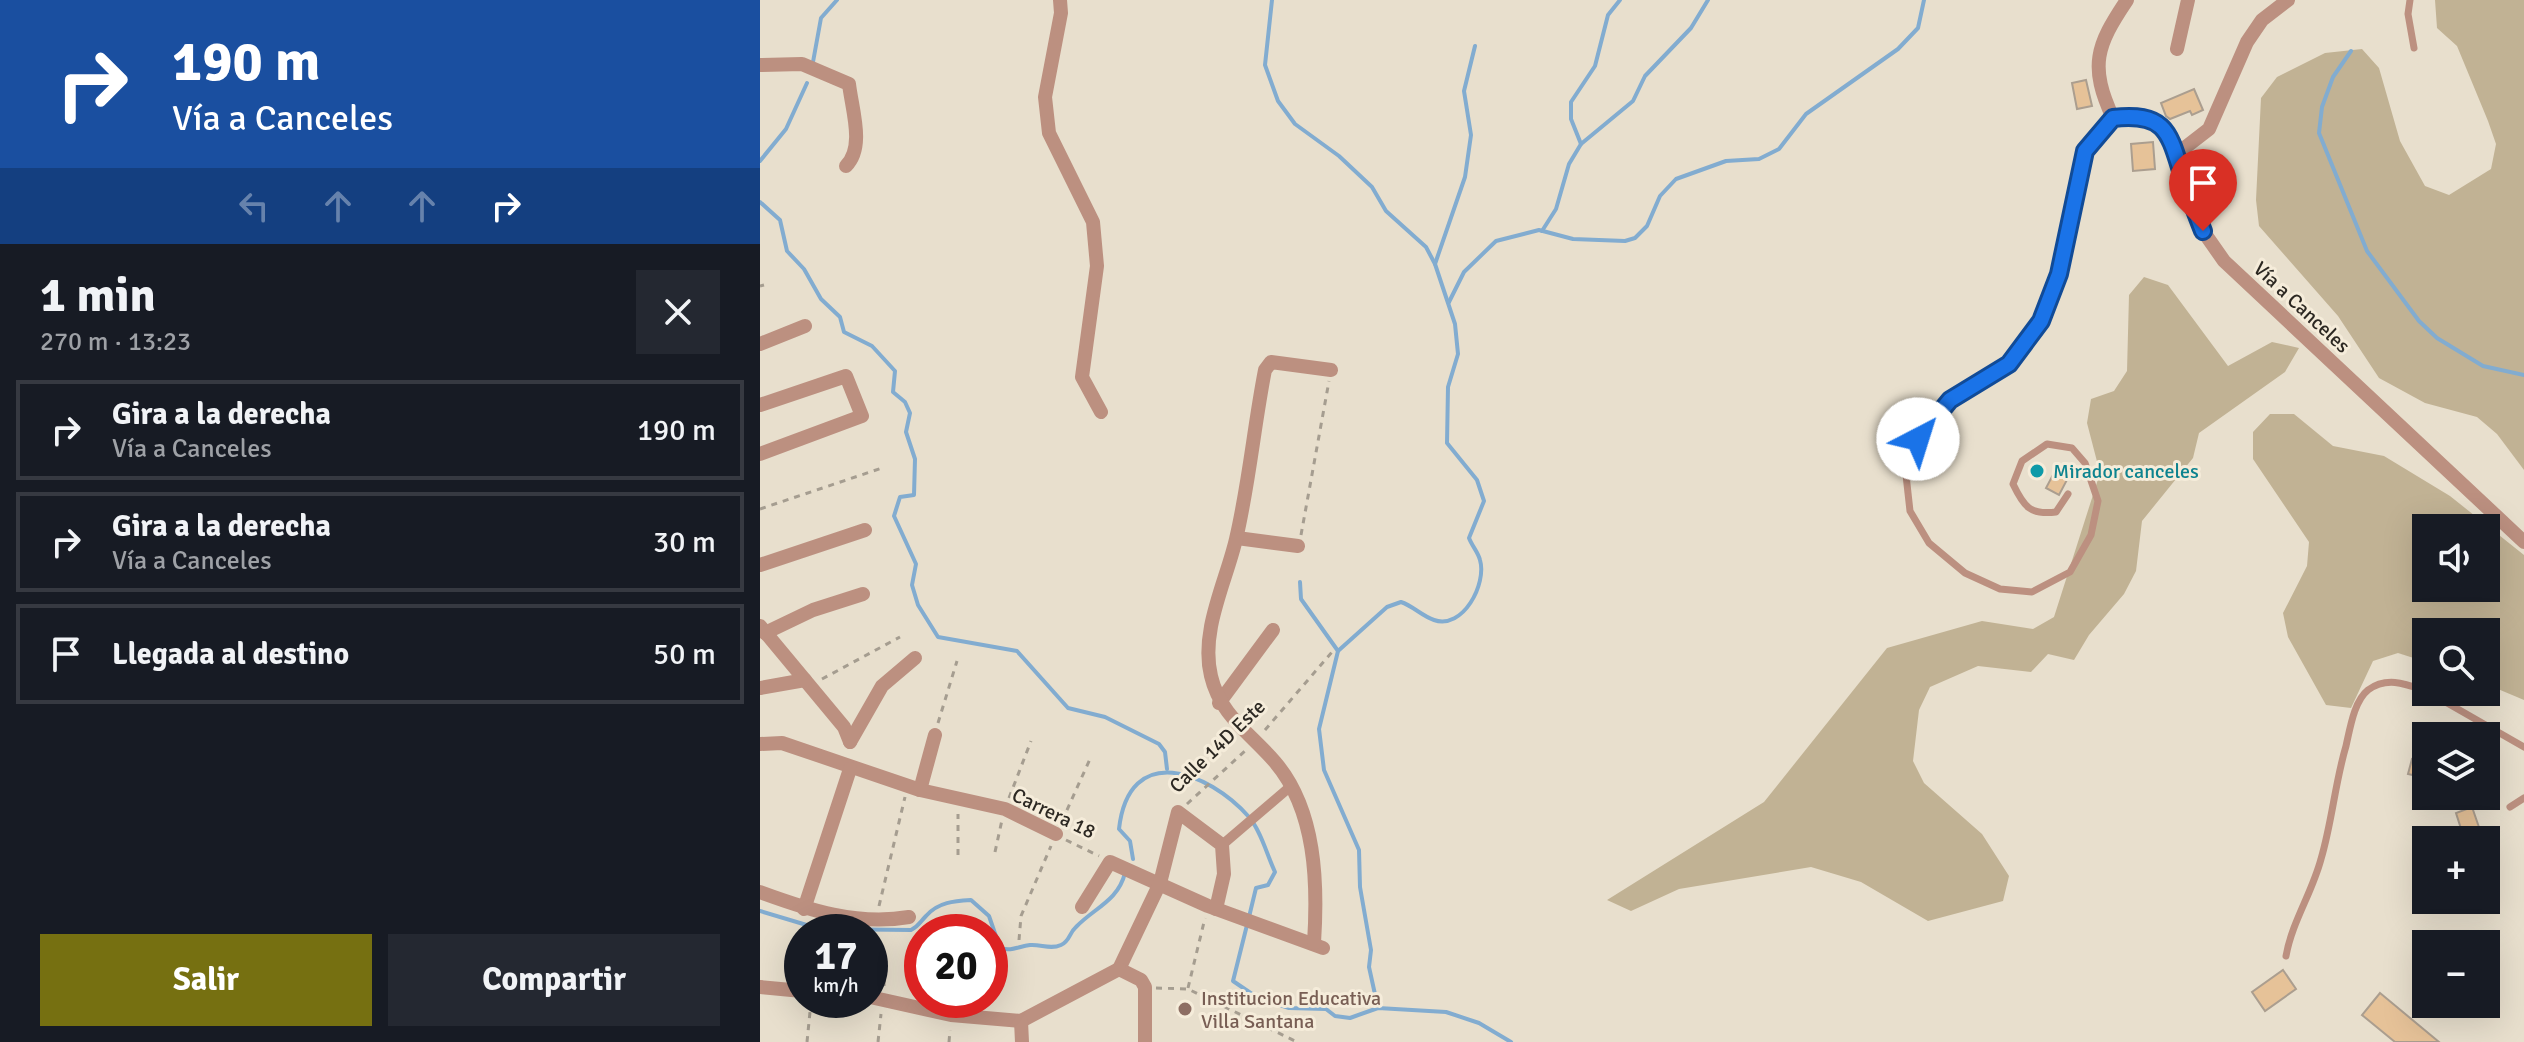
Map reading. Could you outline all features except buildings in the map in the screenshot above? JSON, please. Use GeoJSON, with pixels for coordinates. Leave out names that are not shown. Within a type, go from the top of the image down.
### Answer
{"type":"FeatureCollection","features":[{"type":"Feature","properties":{"kind":"street"},"geometry":{"type":"LineString","coordinates":[[1060,0],[1061,13],[1045,97],[1047,121],[1054,145],[1093,222],[1097,266],[1082,377],[1101,412]]}},
{"type":"Feature","properties":{"kind":"street"},"geometry":{"type":"LineString","coordinates":[[2113,118],[2098,85],[2099,52],[2127,0]]}},
{"type":"Feature","properties":{"kind":"street"},"geometry":{"type":"LineString","coordinates":[[2177,49],[2188,0]]}},
{"type":"Feature","properties":{"kind":"street"},"geometry":{"type":"LineString","coordinates":[[2178,153],[2209,129],[2247,42],[2262,20],[2288,0]]}},
{"type":"Feature","properties":{"kind":"street"},"geometry":{"type":"LineString","coordinates":[[760,65],[802,64],[849,84],[857,144],[855,157],[846,166]]}},
{"type":"Feature","properties":{"kind":"street","name":"Vía a Canceles"},"geometry":{"type":"LineString","coordinates":[[2113,118],[2147,119],[2164,126],[2178,153],[2203,231],[2224,261],[2524,542]]}},
{"type":"Feature","properties":{"kind":"street"},"geometry":{"type":"LineString","coordinates":[[760,344],[805,326]]}},
{"type":"Feature","properties":{"kind":"street"},"geometry":{"type":"LineString","coordinates":[[1222,845],[1291,786],[1276,763],[1219,703],[1208,657],[1217,601],[1237,538],[1265,370],[1271,362],[1282,361],[1331,370]]}},
{"type":"Feature","properties":{"kind":"street"},"geometry":{"type":"LineString","coordinates":[[760,405],[846,376],[861,418],[760,454]]}},
{"type":"Feature","properties":{"kind":"street"},"geometry":{"type":"LineString","coordinates":[[760,565],[865,530]]}},
{"type":"Feature","properties":{"kind":"street"},"geometry":{"type":"LineString","coordinates":[[1237,538],[1298,546]]}},
{"type":"Feature","properties":{"kind":"street"},"geometry":{"type":"LineString","coordinates":[[863,594],[762,629],[844,727],[850,742],[882,686],[915,658]]}},
{"type":"Feature","properties":{"kind":"street"},"geometry":{"type":"LineString","coordinates":[[1219,703],[1273,630]]}},
{"type":"Feature","properties":{"kind":"street"},"geometry":{"type":"LineString","coordinates":[[760,688],[808,682]]}},
{"type":"Feature","properties":{"kind":"street"},"geometry":{"type":"LineString","coordinates":[[914,788],[935,735]]}},
{"type":"Feature","properties":{"kind":"street","name":"Carrera 18"},"geometry":{"type":"LineString","coordinates":[[760,744],[782,743],[850,769],[914,788],[1005,809],[1056,834]]}},
{"type":"Feature","properties":{"kind":"street"},"geometry":{"type":"LineString","coordinates":[[804,909],[850,769]]}},
{"type":"Feature","properties":{"kind":"street","name":"Carrera 18"},"geometry":{"type":"LineString","coordinates":[[1110,862],[1212,908],[1318,946],[1308,828],[1291,786]]}},
{"type":"Feature","properties":{"kind":"street"},"geometry":{"type":"LineString","coordinates":[[1178,812],[1222,845],[1224,874],[1212,908]]}},
{"type":"Feature","properties":{"kind":"street","name":"Calle 14D Este"},"geometry":{"type":"LineString","coordinates":[[1119,969],[1160,883],[1178,812]]}},
{"type":"Feature","properties":{"kind":"street"},"geometry":{"type":"LineString","coordinates":[[1082,907],[1110,862]]}},
{"type":"Feature","properties":{"kind":"street"},"geometry":{"type":"LineString","coordinates":[[760,892],[804,909],[829,914]]}},
{"type":"Feature","properties":{"kind":"street"},"geometry":{"type":"LineString","coordinates":[[888,1001],[951,1015],[1021,1021],[1119,969],[1141,980],[1145,987],[1145,1042]]}},
{"type":"Feature","properties":{"kind":"street"},"geometry":{"type":"LineString","coordinates":[[760,987],[784,989]]}},
{"type":"Feature","properties":{"kind":"street"},"geometry":{"type":"LineString","coordinates":[[1021,1021],[1022,1042]]}},
{"type":"Feature","properties":{"kind":"lane"},"geometry":{"type":"LineString","coordinates":[[2410,0],[2408,14],[2414,48]]}},
{"type":"Feature","properties":{"kind":"lane"},"geometry":{"type":"LineString","coordinates":[[2068,494],[2056,512],[2038,514],[2024,507],[2013,484],[2022,461],[2047,444],[2072,448],[2085,463],[2098,501],[2091,535],[2070,572],[2032,592],[2000,589],[1965,573],[1929,543],[1910,511],[1906,475],[1918,439],[1950,400],[2009,364],[2041,321],[2059,274],[2085,151],[2113,118]]}},
{"type":"Feature","properties":{"kind":"lane"},"geometry":{"type":"LineString","coordinates":[[2286,956],[2291,931],[2305,906],[2330,830],[2337,776],[2356,710],[2366,691],[2383,682],[2400,682],[2412,686]]}},
{"type":"Feature","properties":{"kind":"lane"},"geometry":{"type":"LineString","coordinates":[[2452,706],[2524,747]]}},
{"type":"Feature","properties":{"kind":"lane"},"geometry":{"type":"LineString","coordinates":[[2510,807],[2524,798]]}},
{"type":"Feature","properties":{"kind":"path"},"geometry":{"type":"LineString","coordinates":[[1298,546],[1331,370]]}},
{"type":"Feature","properties":{"kind":"path"},"geometry":{"type":"LineString","coordinates":[[760,509],[885,467]]}},
{"type":"Feature","properties":{"kind":"path"},"geometry":{"type":"LineString","coordinates":[[808,682],[900,637]]}},
{"type":"Feature","properties":{"kind":"path","name":"Calle 14D Este"},"geometry":{"type":"LineString","coordinates":[[1178,812],[1255,742],[1332,652]]}},
{"type":"Feature","properties":{"kind":"path"},"geometry":{"type":"LineString","coordinates":[[935,735],[957,661]]}},
{"type":"Feature","properties":{"kind":"path"},"geometry":{"type":"LineString","coordinates":[[1019,940],[1021,916],[1090,759]]}},
{"type":"Feature","properties":{"kind":"path"},"geometry":{"type":"LineString","coordinates":[[877,914],[914,788]]}},
{"type":"Feature","properties":{"kind":"path"},"geometry":{"type":"LineString","coordinates":[[958,798],[958,855]]}},
{"type":"Feature","properties":{"kind":"path","name":"Carrera 18"},"geometry":{"type":"LineString","coordinates":[[1056,834],[1110,862]]}},
{"type":"Feature","properties":{"kind":"path"},"geometry":{"type":"LineString","coordinates":[[1188,989],[1212,908]]}},
{"type":"Feature","properties":{"kind":"path"},"geometry":{"type":"LineString","coordinates":[[1145,987],[1188,989],[1297,1042]]}},
{"type":"Feature","properties":{"kind":"path"},"geometry":{"type":"LineString","coordinates":[[807,1042],[810,1018]]}},
{"type":"Feature","properties":{"kind":"shaded area"},"geometry":{"type":"Polygon","coordinates":[[[2435,0],[2524,0],[2524,470],[2497,434],[2477,417],[2425,403],[2379,378],[2338,316],[2259,226],[2256,200],[2261,98],[2277,77],[2325,53],[2362,49],[2379,68],[2400,141],[2425,186],[2449,195],[2491,169],[2496,144],[2457,46],[2437,28],[2435,0]]]}},
{"type":"Feature","properties":{"kind":"shaded area"},"geometry":{"type":"Polygon","coordinates":[[[2144,277],[2168,285],[2228,366],[2272,342],[2299,348],[2285,372],[2199,433],[2193,458],[2142,521],[2136,571],[2124,594],[2089,635],[2074,660],[2048,654],[2031,672],[1978,666],[1930,687],[1919,710],[1913,761],[1924,783],[1982,834],[2009,876],[2003,901],[1928,921],[1861,882],[1811,867],[1679,889],[1631,911],[1607,900],[1764,802],[1887,648],[1982,621],[2033,629],[2054,617],[2100,473],[2087,423],[2091,399],[2114,391],[2127,371],[2129,295],[2144,277]]]}},
{"type":"Feature","properties":{"kind":"shaded area"},"geometry":{"type":"Polygon","coordinates":[[[2270,414],[2294,414],[2333,446],[2384,456],[2450,496],[2473,514],[2412,514],[2412,602],[2500,602],[2500,536],[2524,555],[2524,700],[2500,690],[2500,618],[2412,618],[2412,658],[2398,653],[2373,661],[2351,708],[2326,705],[2288,637],[2283,613],[2307,566],[2309,542],[2253,459],[2253,432],[2270,414]]]}},
{"type":"Feature","properties":{"kind":"waterway"},"geometry":{"type":"LineString","coordinates":[[813,62],[821,18],[837,0]]}},
{"type":"Feature","properties":{"kind":"waterway"},"geometry":{"type":"LineString","coordinates":[[1272,0],[1265,65],[1278,101],[1295,124],[1339,156],[1372,187],[1386,211],[1426,247],[1435,264],[1455,324],[1458,354],[1448,387],[1447,443],[1477,480],[1484,501],[1469,538],[1479,557],[1481,570],[1480,581],[1470,603],[1463,612],[1445,621],[1434,620],[1401,602],[1387,607],[1338,651],[1319,729],[1324,770],[1359,850],[1360,887],[1371,950],[1369,967],[1378,1008]]}},
{"type":"Feature","properties":{"kind":"waterway"},"geometry":{"type":"LineString","coordinates":[[1581,144],[1571,119],[1571,102],[1595,66],[1608,15],[1620,0]]}},
{"type":"Feature","properties":{"kind":"waterway"},"geometry":{"type":"LineString","coordinates":[[1542,231],[1556,209],[1569,164],[1581,144],[1633,101],[1645,76],[1691,28],[1708,0]]}},
{"type":"Feature","properties":{"kind":"waterway"},"geometry":{"type":"LineString","coordinates":[[1449,302],[1464,272],[1496,241],[1539,230],[1573,239],[1625,241],[1635,238],[1647,226],[1660,196],[1676,179],[1726,161],[1759,159],[1779,149],[1806,114],[1898,49],[1918,28],[1924,0]]}},
{"type":"Feature","properties":{"kind":"waterway"},"geometry":{"type":"LineString","coordinates":[[1435,264],[1465,177],[1471,135],[1464,91],[1475,46]]}},
{"type":"Feature","properties":{"kind":"waterway"},"geometry":{"type":"LineString","coordinates":[[2351,51],[2333,77],[2322,107],[2319,133],[2367,251],[2419,321],[2437,338],[2483,366],[2524,375]]}},
{"type":"Feature","properties":{"kind":"waterway"},"geometry":{"type":"LineString","coordinates":[[760,161],[786,129],[807,83]]}},
{"type":"Feature","properties":{"kind":"waterway"},"geometry":{"type":"LineString","coordinates":[[760,202],[780,220],[787,251],[804,269],[821,299],[840,317],[844,332],[872,346],[895,371],[893,392],[905,402],[910,413],[906,432],[915,459],[914,495],[900,497],[894,516],[916,564],[912,585],[918,605],[938,637],[1017,651],[1068,708],[1105,717],[1159,744],[1165,752],[1167,769]]}},
{"type":"Feature","properties":{"kind":"waterway"},"geometry":{"type":"LineString","coordinates":[[1300,582],[1301,599],[1338,651]]}},
{"type":"Feature","properties":{"kind":"waterway"},"geometry":{"type":"LineString","coordinates":[[1133,859],[1130,841],[1119,829],[1126,801],[1138,784],[1154,774],[1172,773],[1192,777],[1213,787],[1249,817],[1275,872],[1268,885],[1256,888],[1249,917]]}},
{"type":"Feature","properties":{"kind":"waterway"},"geometry":{"type":"LineString","coordinates":[[760,911],[820,929],[911,930],[941,905],[971,900],[989,916],[1000,948],[1053,947],[1064,943],[1076,927],[1117,891],[1125,873]]}},
{"type":"Feature","properties":{"kind":"waterway"},"geometry":{"type":"LineString","coordinates":[[1247,925],[1233,981],[1258,998],[1289,1008],[1326,1009],[1335,1016],[1350,1018],[1378,1008],[1446,1012],[1479,1023],[1511,1042]]}},
{"type":"Feature","properties":{"kind":"place","name":"Mirador canceles"},"geometry":{"type":"Point","coordinates":[2037,471]}},
{"type":"Feature","properties":{"kind":"place","name":"Institucion Educativa Villa Santana"},"geometry":{"type":"Point","coordinates":[1185,1009]}},
{"type":"Feature","properties":{"kind":"route"},"geometry":{"type":"LineString","coordinates":[[1918,439],[1950,400],[2009,364],[2041,321],[2059,274],[2073,193],[2085,151],[2113,118],[2129,116],[2164,126],[2178,153],[2182,174],[2203,231]]}}]}
